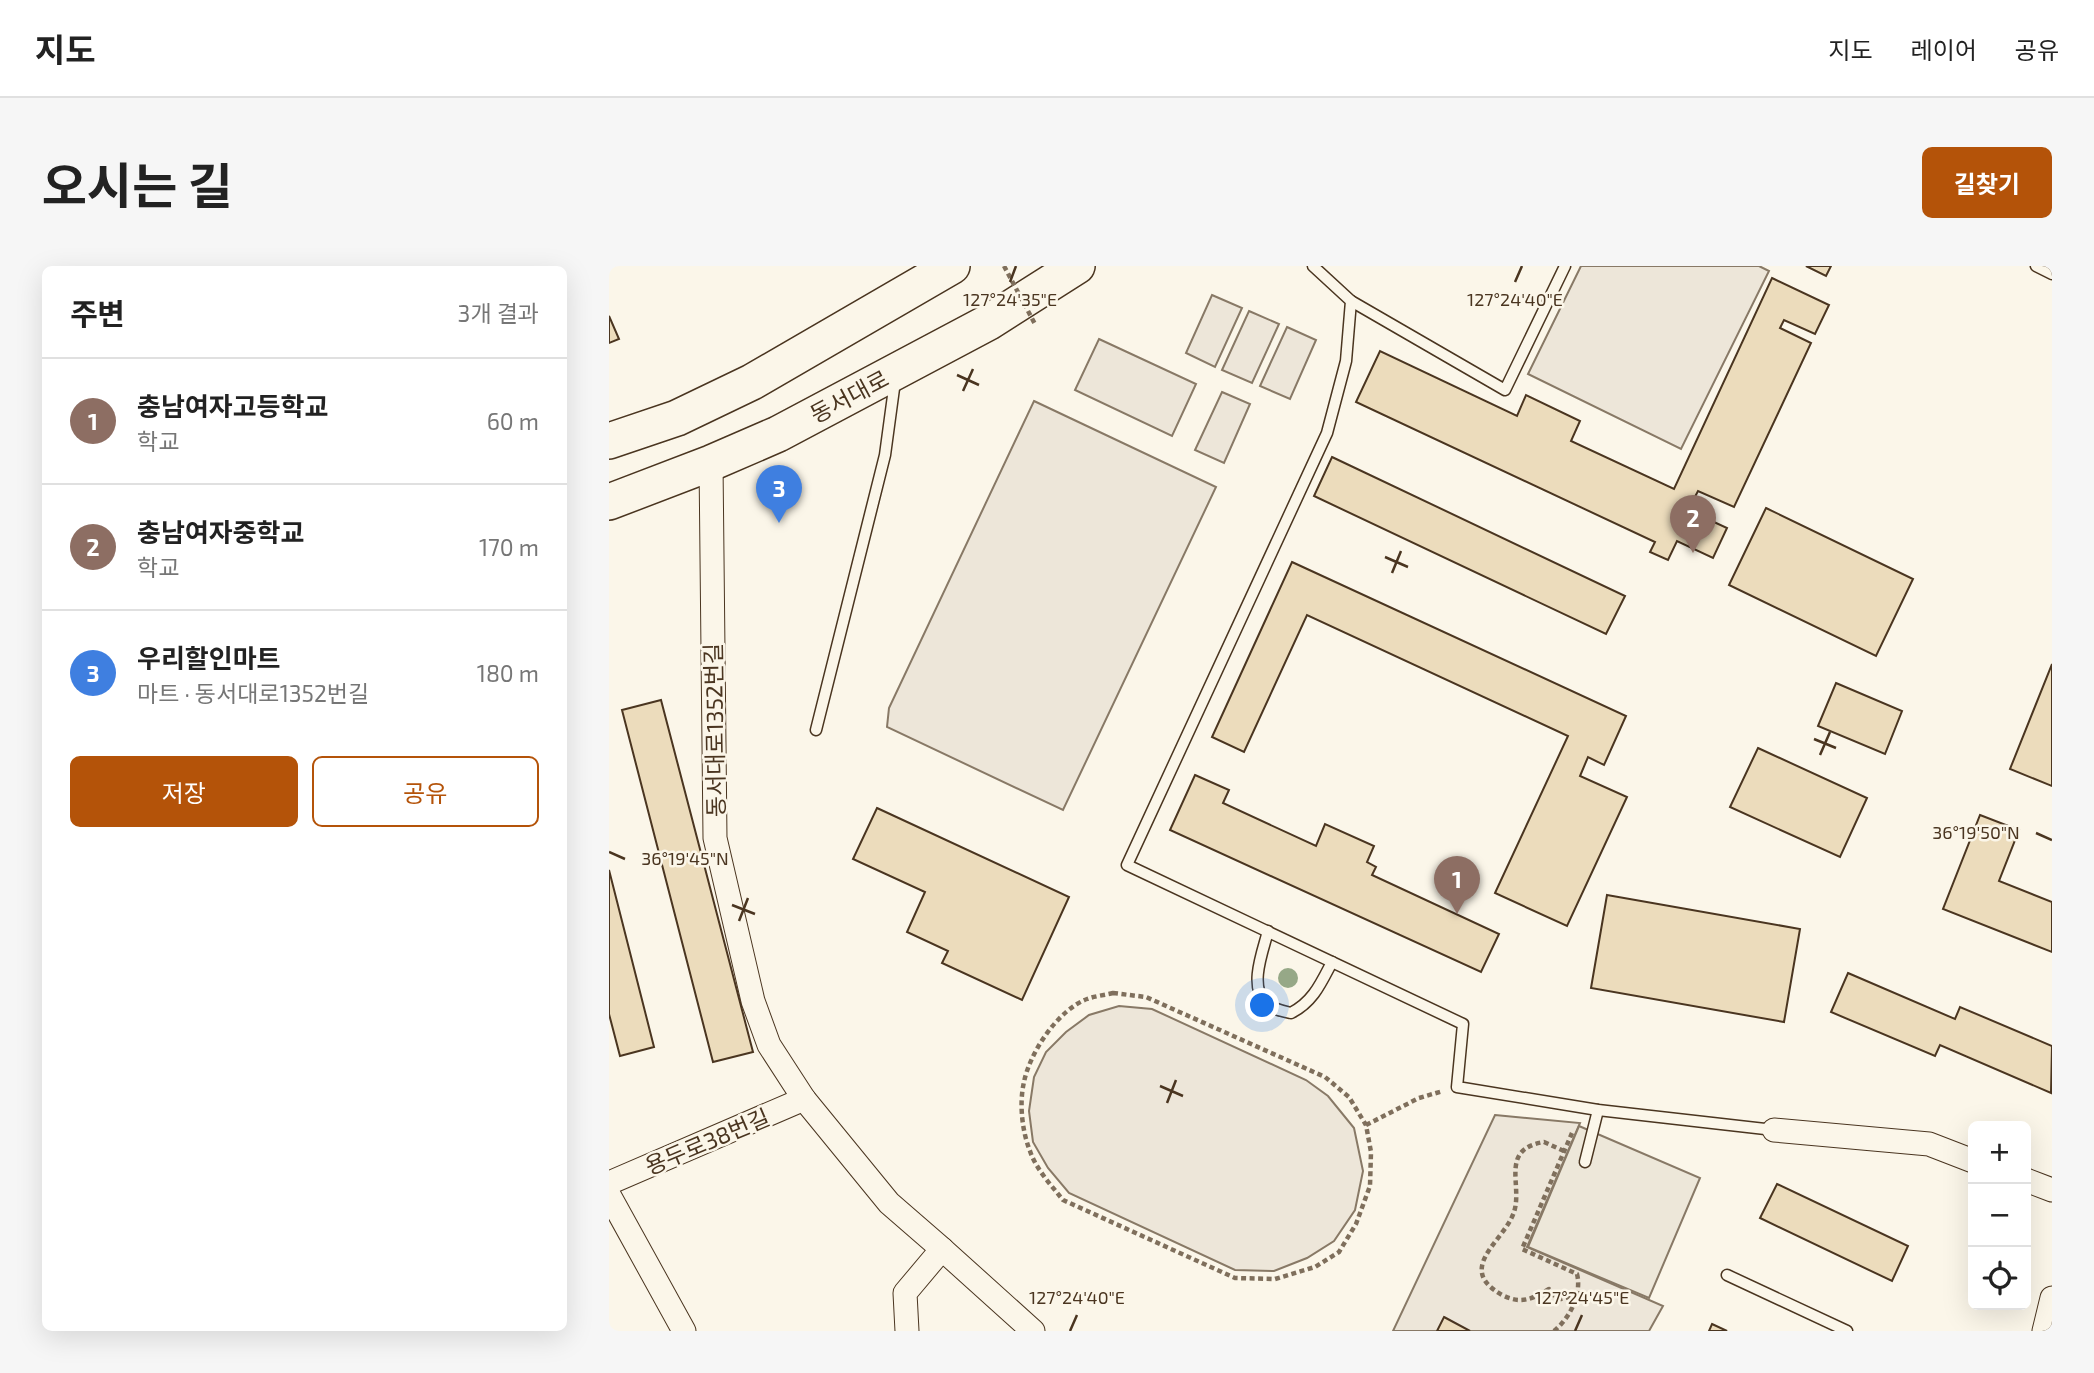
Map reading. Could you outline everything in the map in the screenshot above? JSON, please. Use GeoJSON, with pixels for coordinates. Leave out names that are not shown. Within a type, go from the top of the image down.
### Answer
{"type":"FeatureCollection","features":[{"type":"Feature","properties":{"kind":"main road"},"geometry":{"type":"LineString","coordinates":[[609,442],[677,418],[751,382],[952,266]]}},
{"type":"Feature","properties":{"kind":"main road","name":"동서대로"},"geometry":{"type":"LineString","coordinates":[[609,502],[778,434],[989,322],[1077,266]]}},
{"type":"Feature","properties":{"kind":"street","name":"동서대로1352번길"},"geometry":{"type":"LineString","coordinates":[[711,463],[715,838],[753,1001],[769,1045],[804,1099],[890,1203],[1033,1331]]}},
{"type":"Feature","properties":{"kind":"street","name":"용두로38번길"},"geometry":{"type":"LineString","coordinates":[[609,1183],[804,1099]]}},
{"type":"Feature","properties":{"kind":"street"},"geometry":{"type":"LineString","coordinates":[[1774,1130],[1929,1144],[1968,1158]]}},
{"type":"Feature","properties":{"kind":"street"},"geometry":{"type":"LineString","coordinates":[[2031,1182],[2052,1190]]}},
{"type":"Feature","properties":{"kind":"street"},"geometry":{"type":"LineString","coordinates":[[609,1195],[684,1331]]}},
{"type":"Feature","properties":{"kind":"street"},"geometry":{"type":"LineString","coordinates":[[907,1331],[905,1293],[942,1249]]}},
{"type":"Feature","properties":{"kind":"street"},"geometry":{"type":"LineString","coordinates":[[2044,1331],[2052,1298]]}},
{"type":"Feature","properties":{"kind":"lane"},"geometry":{"type":"LineString","coordinates":[[1313,266],[1352,301],[1505,390],[1565,266]]}},
{"type":"Feature","properties":{"kind":"lane"},"geometry":{"type":"LineString","coordinates":[[2036,266],[2052,274]]}},
{"type":"Feature","properties":{"kind":"lane"},"geometry":{"type":"LineString","coordinates":[[1352,301],[1346,360],[1327,433],[1127,865],[1464,1024],[1457,1087],[1598,1111],[1774,1130]]}},
{"type":"Feature","properties":{"kind":"lane"},"geometry":{"type":"LineString","coordinates":[[816,730],[885,455],[896,371]]}},
{"type":"Feature","properties":{"kind":"lane"},"geometry":{"type":"LineString","coordinates":[[1268,932],[1258,984],[1264,1002],[1277,1010],[1291,1013],[1305,1006],[1332,962]]}},
{"type":"Feature","properties":{"kind":"lane"},"geometry":{"type":"LineString","coordinates":[[1585,1162],[1598,1111]]}},
{"type":"Feature","properties":{"kind":"lane"},"geometry":{"type":"LineString","coordinates":[[1727,1275],[1847,1331]]}},
{"type":"Feature","properties":{"kind":"path"},"geometry":{"type":"LineString","coordinates":[[1004,266],[1036,326]]}},
{"type":"Feature","properties":{"kind":"path"},"geometry":{"type":"LineString","coordinates":[[1114,993],[1146,997],[1325,1077],[1349,1097],[1366,1125],[1371,1152],[1370,1186],[1356,1224],[1339,1252],[1315,1267],[1275,1279],[1235,1278],[1063,1200],[1045,1178],[1030,1151],[1022,1116],[1024,1081],[1042,1039],[1064,1013],[1086,999],[1114,993]]}},
{"type":"Feature","properties":{"kind":"path"},"geometry":{"type":"LineString","coordinates":[[1366,1125],[1419,1098],[1457,1087]]}},
{"type":"Feature","properties":{"kind":"path"},"geometry":{"type":"LineString","coordinates":[[1554,1331],[1574,1306],[1579,1279],[1577,1274],[1522,1249],[1573,1130]]}},
{"type":"Feature","properties":{"kind":"path"},"geometry":{"type":"LineString","coordinates":[[1564,1151],[1544,1142],[1529,1147],[1520,1154],[1515,1163],[1515,1209],[1509,1224],[1484,1255],[1482,1265],[1487,1282],[1494,1290],[1513,1300],[1532,1299],[1549,1289],[1561,1299],[1576,1294]]}},
{"type":"Feature","properties":{"kind":"shaded area"},"geometry":{"type":"Polygon","coordinates":[[[1581,266],[1759,266],[1769,271],[1681,449],[1528,374],[1581,266]]]}},
{"type":"Feature","properties":{"kind":"shaded area"},"geometry":{"type":"Polygon","coordinates":[[[1212,295],[1242,308],[1215,367],[1186,353],[1212,295]]]}},
{"type":"Feature","properties":{"kind":"shaded area"},"geometry":{"type":"Polygon","coordinates":[[[1249,311],[1279,324],[1252,383],[1222,370],[1249,311]]]}},
{"type":"Feature","properties":{"kind":"shaded area"},"geometry":{"type":"Polygon","coordinates":[[[1287,327],[1316,340],[1290,399],[1260,386],[1287,327]]]}},
{"type":"Feature","properties":{"kind":"shaded area"},"geometry":{"type":"Polygon","coordinates":[[[1099,339],[1196,384],[1172,436],[1075,390],[1099,339]]]}},
{"type":"Feature","properties":{"kind":"shaded area"},"geometry":{"type":"Polygon","coordinates":[[[1222,392],[1250,404],[1224,463],[1195,450],[1222,392]]]}},
{"type":"Feature","properties":{"kind":"shaded area"},"geometry":{"type":"Polygon","coordinates":[[[1034,401],[1216,487],[1063,810],[887,727],[889,708],[1034,401]]]}},
{"type":"Feature","properties":{"kind":"shaded area"},"geometry":{"type":"Polygon","coordinates":[[[1119,1006],[1152,1009],[1306,1080],[1328,1096],[1354,1128],[1363,1171],[1355,1210],[1334,1241],[1307,1258],[1274,1271],[1235,1270],[1069,1193],[1048,1168],[1033,1142],[1029,1111],[1034,1077],[1046,1052],[1066,1032],[1089,1015],[1119,1006]]]}},
{"type":"Feature","properties":{"kind":"shaded area"},"geometry":{"type":"Polygon","coordinates":[[[1495,1115],[1580,1123],[1527,1247],[1663,1306],[1649,1331],[1393,1331],[1495,1115]]]}},
{"type":"Feature","properties":{"kind":"shaded area"},"geometry":{"type":"Polygon","coordinates":[[[1579,1126],[1700,1178],[1649,1298],[1528,1247],[1579,1126]]]}},
{"type":"Feature","properties":{"kind":"building"},"geometry":{"type":"Polygon","coordinates":[[[1806,266],[1831,266],[1826,276],[1806,266]]]}},
{"type":"Feature","properties":{"kind":"building"},"geometry":{"type":"Polygon","coordinates":[[[1772,278],[1829,305],[1815,334],[1784,320],[1780,328],[1811,343],[1734,507],[1698,491],[1688,510],[1727,528],[1713,558],[1677,541],[1668,560],[1650,552],[1655,542],[1356,402],[1380,351],[1517,416],[1526,395],[1580,421],[1571,441],[1674,489],[1772,278]]]}},
{"type":"Feature","properties":{"kind":"building"},"geometry":{"type":"Polygon","coordinates":[[[609,316],[619,339],[609,343],[609,316]]]}},
{"type":"Feature","properties":{"kind":"building"},"geometry":{"type":"Polygon","coordinates":[[[1332,457],[1625,596],[1606,634],[1314,496],[1332,457]]]}},
{"type":"Feature","properties":{"kind":"building"},"geometry":{"type":"Polygon","coordinates":[[[1766,508],[1913,579],[1876,656],[1729,585],[1766,508]]]}},
{"type":"Feature","properties":{"kind":"building"},"geometry":{"type":"Polygon","coordinates":[[[1292,562],[1626,716],[1604,765],[1588,757],[1580,776],[1627,797],[1567,926],[1495,893],[1568,736],[1307,615],[1244,752],[1212,737],[1292,562]]]}},
{"type":"Feature","properties":{"kind":"building"},"geometry":{"type":"Polygon","coordinates":[[[2052,664],[2052,786],[2010,769],[2052,664]]]}},
{"type":"Feature","properties":{"kind":"building"},"geometry":{"type":"Polygon","coordinates":[[[1836,683],[1902,711],[1885,754],[1818,726],[1836,683]]]}},
{"type":"Feature","properties":{"kind":"building"},"geometry":{"type":"Polygon","coordinates":[[[661,700],[753,1052],[713,1062],[622,710],[661,700]]]}},
{"type":"Feature","properties":{"kind":"building"},"geometry":{"type":"Polygon","coordinates":[[[1758,748],[1867,798],[1840,857],[1730,807],[1758,748]]]}},
{"type":"Feature","properties":{"kind":"building"},"geometry":{"type":"Polygon","coordinates":[[[1195,775],[1229,790],[1223,803],[1316,846],[1325,824],[1374,846],[1367,862],[1376,867],[1372,875],[1499,934],[1481,972],[1170,830],[1195,775]]]}},
{"type":"Feature","properties":{"kind":"building"},"geometry":{"type":"Polygon","coordinates":[[[877,808],[1069,897],[1022,1000],[942,963],[948,951],[907,932],[925,892],[853,859],[877,808]]]}},
{"type":"Feature","properties":{"kind":"building"},"geometry":{"type":"Polygon","coordinates":[[[1980,815],[2019,830],[1999,881],[2052,902],[2052,952],[1943,909],[1980,815]]]}},
{"type":"Feature","properties":{"kind":"building"},"geometry":{"type":"Polygon","coordinates":[[[609,870],[654,1047],[620,1056],[609,1014],[609,870]]]}},
{"type":"Feature","properties":{"kind":"building"},"geometry":{"type":"Polygon","coordinates":[[[1607,895],[1800,929],[1784,1022],[1591,988],[1607,895]]]}},
{"type":"Feature","properties":{"kind":"building"},"geometry":{"type":"Polygon","coordinates":[[[1848,973],[1955,1019],[1960,1007],[2052,1046],[2051,1093],[1940,1045],[1935,1056],[1831,1012],[1848,973]]]}},
{"type":"Feature","properties":{"kind":"building"},"geometry":{"type":"Polygon","coordinates":[[[1777,1184],[1908,1246],[1892,1281],[1760,1218],[1777,1184]]]}},
{"type":"Feature","properties":{"kind":"building"},"geometry":{"type":"Polygon","coordinates":[[[1444,1317],[1470,1331],[1437,1331],[1444,1317]]]}},
{"type":"Feature","properties":{"kind":"building"},"geometry":{"type":"Polygon","coordinates":[[[1712,1324],[1727,1331],[1709,1331],[1712,1324]]]}},
{"type":"Feature","properties":{"kind":"place","name":"우리할인마트"},"geometry":{"type":"Point","coordinates":[779,523]}},
{"type":"Feature","properties":{"kind":"place","name":"충남여자중학교"},"geometry":{"type":"Point","coordinates":[1693,553]}},
{"type":"Feature","properties":{"kind":"place","name":"충남여자고등학교"},"geometry":{"type":"Point","coordinates":[1457,914]}}]}
